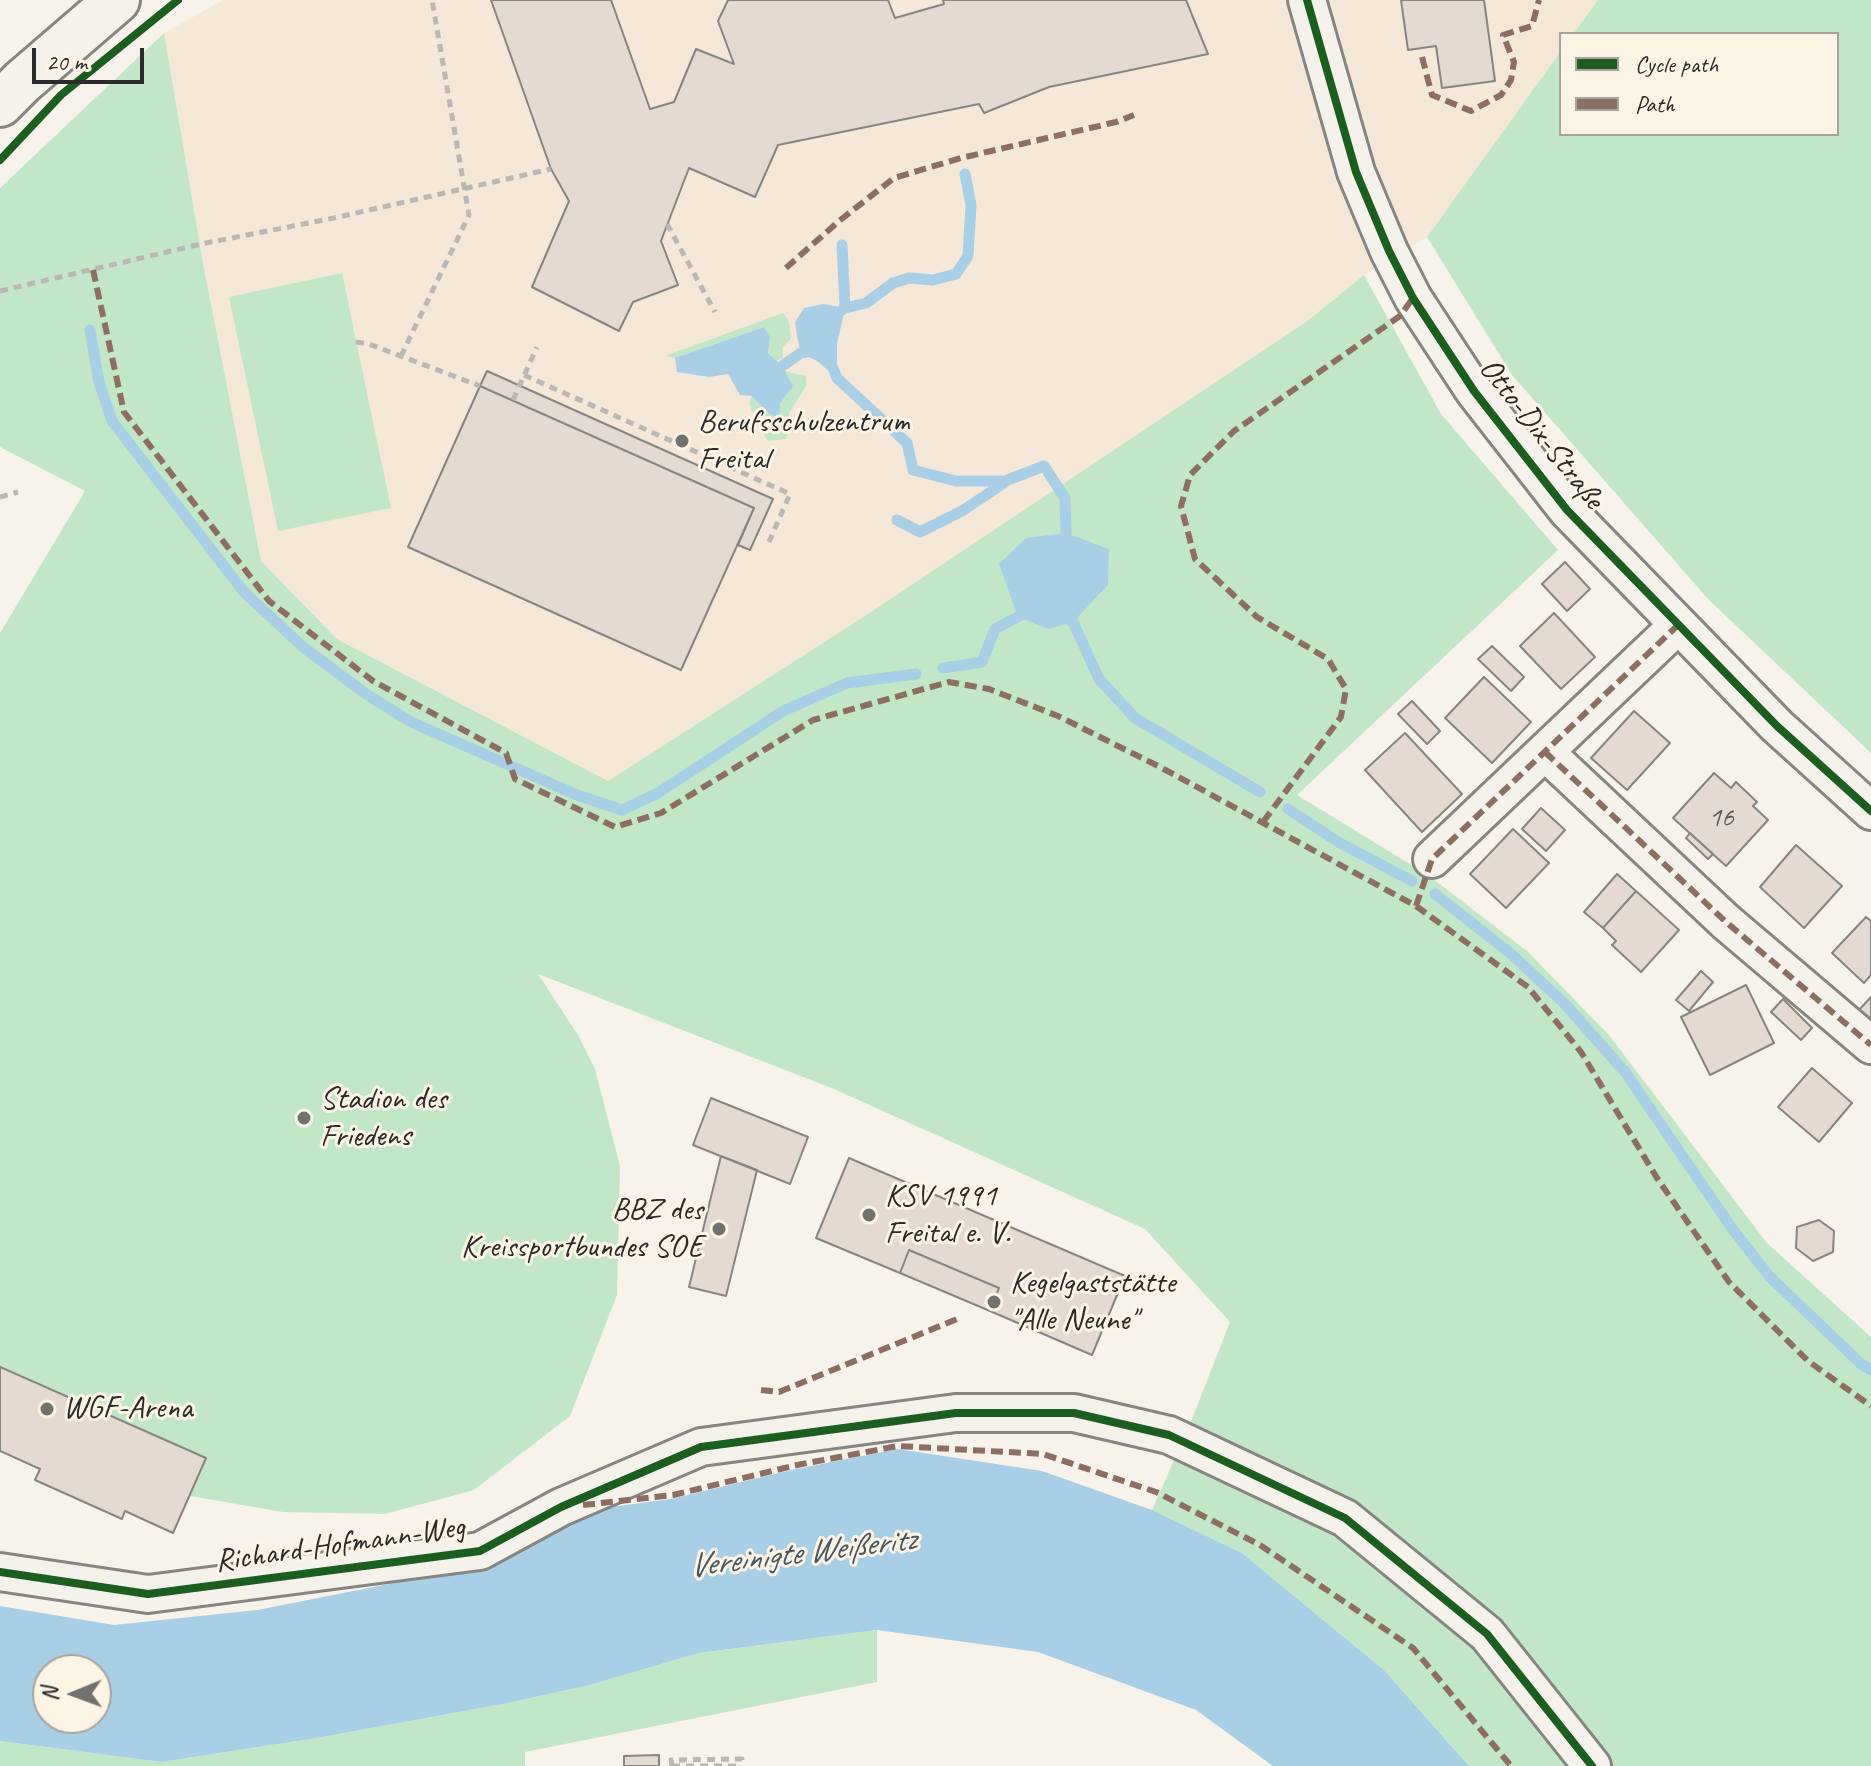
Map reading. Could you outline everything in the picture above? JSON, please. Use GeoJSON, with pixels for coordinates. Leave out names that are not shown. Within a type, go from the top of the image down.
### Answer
{"type":"FeatureCollection","features":[{"type":"Feature","properties":{"kind":"main road"},"geometry":{"type":"LineString","coordinates":[[0,104],[117,0]]}},
{"type":"Feature","properties":{"kind":"street","name":"Otto-Dix-Straße"},"geometry":{"type":"LineString","coordinates":[[1307,0],[1356,172],[1389,251],[1413,298],[1474,391],[1567,510],[1777,726],[1871,811]]}},
{"type":"Feature","properties":{"kind":"street"},"geometry":{"type":"LineString","coordinates":[[1432,859],[1677,626]]}},
{"type":"Feature","properties":{"kind":"street"},"geometry":{"type":"LineString","coordinates":[[1545,752],[1726,922],[1871,1045]]}},
{"type":"Feature","properties":{"kind":"street","name":"Richard-Hofmann-Weg"},"geometry":{"type":"LineString","coordinates":[[0,1572],[148,1594],[480,1551],[561,1507],[701,1447],[956,1413],[1074,1413],[1169,1435],[1345,1518],[1487,1634],[1592,1766]]}},
{"type":"Feature","properties":{"kind":"path"},"geometry":{"type":"LineString","coordinates":[[401,356],[469,215],[432,0]]}},
{"type":"Feature","properties":{"kind":"path"},"geometry":{"type":"LineString","coordinates":[[0,291],[201,244],[551,169]]}},
{"type":"Feature","properties":{"kind":"path"},"geometry":{"type":"LineString","coordinates":[[667,224],[715,312]]}},
{"type":"Feature","properties":{"kind":"path"},"geometry":{"type":"LineString","coordinates":[[356,342],[480,386]]}},
{"type":"Feature","properties":{"kind":"path"},"geometry":{"type":"LineString","coordinates":[[513,400],[537,347]]}},
{"type":"Feature","properties":{"kind":"path"},"geometry":{"type":"LineString","coordinates":[[524,375],[790,494],[769,542]]}},
{"type":"Feature","properties":{"kind":"path"},"geometry":{"type":"LineString","coordinates":[[0,497],[18,492]]}},
{"type":"Feature","properties":{"kind":"path"},"geometry":{"type":"LineString","coordinates":[[672,1766],[741,1766]]}},
{"type":"Feature","properties":{"kind":"shaded area","name":"Berufsschulzentrum Freital"},"geometry":{"type":"Polygon","coordinates":[[[223,0],[1598,0],[1574,32],[1559,32],[1559,54],[1427,237],[1364,275],[1306,322],[874,610],[608,781],[337,639],[261,561],[203,263],[164,33],[223,0]]]}},
{"type":"Feature","properties":{"kind":"green space"},"geometry":{"type":"Polygon","coordinates":[[[1598,0],[1871,0],[1871,753],[1708,599],[1512,375],[1427,237],[1559,54],[1559,136],[1839,136],[1839,32],[1574,32],[1598,0]]]}},
{"type":"Feature","properties":{"kind":"green space"},"geometry":{"type":"Polygon","coordinates":[[[164,33],[203,263],[261,561],[337,639],[608,781],[874,610],[1306,322],[1364,275],[1441,414],[1558,550],[1297,795],[1428,875],[1527,951],[1609,1035],[1767,1243],[1871,1337],[1871,1766],[1469,1766],[1384,1670],[1242,1553],[1152,1510],[1230,1322],[1145,1229],[834,1089],[538,974],[578,1035],[595,1069],[620,1166],[617,1295],[570,1416],[474,1490],[385,1514],[283,1512],[190,1496],[173,1533],[126,1511],[122,1519],[35,1480],[40,1469],[0,1451],[0,633],[85,491],[0,447],[0,188],[164,33]]]}},
{"type":"Feature","properties":{"kind":"green space"},"geometry":{"type":"Polygon","coordinates":[[[342,273],[391,508],[278,531],[229,297],[342,273]]]}},
{"type":"Feature","properties":{"kind":"green space"},"geometry":{"type":"Polygon","coordinates":[[[783,313],[789,321],[791,338],[783,347],[783,358],[776,361],[768,353],[770,337],[764,327],[675,358],[665,356],[783,313]]]}},
{"type":"Feature","properties":{"kind":"green space"},"geometry":{"type":"Polygon","coordinates":[[[784,371],[806,376],[806,386],[789,413],[790,428],[786,439],[768,441],[749,403],[752,396],[768,413],[780,403],[792,386],[784,371]]]}},
{"type":"Feature","properties":{"kind":"green space"},"geometry":{"type":"Polygon","coordinates":[[[877,1630],[877,1682],[525,1752],[525,1766],[0,1766],[0,1741],[161,1762],[317,1738],[508,1703],[590,1685],[699,1653],[877,1630]]]}},
{"type":"Feature","properties":{"kind":"water"},"geometry":{"type":"Polygon","coordinates":[[[823,304],[845,308],[837,344],[837,378],[817,361],[801,353],[797,336],[795,322],[804,308],[823,304]]]}},
{"type":"Feature","properties":{"kind":"water"},"geometry":{"type":"Polygon","coordinates":[[[764,327],[770,337],[768,353],[782,366],[793,386],[780,403],[779,418],[768,413],[752,396],[740,395],[728,374],[709,377],[677,372],[675,358],[764,327]]]}},
{"type":"Feature","properties":{"kind":"water"},"geometry":{"type":"Polygon","coordinates":[[[1066,533],[1109,549],[1108,585],[1073,622],[1048,629],[1018,617],[999,564],[1026,538],[1066,533]]]}},
{"type":"Feature","properties":{"kind":"water","name":"Vereinigte Weißeritz"},"geometry":{"type":"Polygon","coordinates":[[[898,1449],[1042,1471],[1152,1510],[1242,1553],[1384,1670],[1469,1766],[1273,1766],[1196,1710],[1038,1652],[877,1630],[699,1653],[590,1685],[508,1703],[317,1738],[161,1762],[0,1741],[0,1606],[114,1625],[257,1610],[389,1584],[483,1558],[565,1513],[671,1499],[791,1470],[898,1449]]]}},
{"type":"Feature","properties":{"kind":"building"},"geometry":{"type":"Polygon","coordinates":[[[491,0],[611,0],[650,109],[674,102],[696,49],[734,64],[718,21],[728,0],[888,0],[895,18],[944,4],[943,0],[1186,0],[1208,54],[1049,87],[984,113],[979,104],[778,145],[755,197],[689,168],[661,241],[678,285],[633,302],[619,331],[532,287],[569,201],[551,169],[491,0]]]}},
{"type":"Feature","properties":{"kind":"building"},"geometry":{"type":"Polygon","coordinates":[[[1401,0],[1484,0],[1495,81],[1442,88],[1436,46],[1408,50],[1401,0]]]}},
{"type":"Feature","properties":{"kind":"building"},"geometry":{"type":"Polygon","coordinates":[[[487,371],[773,499],[750,550],[738,545],[754,508],[480,386],[487,371]]]}},
{"type":"Feature","properties":{"kind":"building"},"geometry":{"type":"Polygon","coordinates":[[[480,386],[754,508],[681,670],[408,547],[480,386]]]}},
{"type":"Feature","properties":{"kind":"building"},"geometry":{"type":"Polygon","coordinates":[[[1565,562],[1590,589],[1567,611],[1542,584],[1565,562]]]}},
{"type":"Feature","properties":{"kind":"building"},"geometry":{"type":"Polygon","coordinates":[[[1554,613],[1595,657],[1561,689],[1520,646],[1554,613]]]}},
{"type":"Feature","properties":{"kind":"building"},"geometry":{"type":"Polygon","coordinates":[[[1492,646],[1524,677],[1511,691],[1478,659],[1492,646]]]}},
{"type":"Feature","properties":{"kind":"building"},"geometry":{"type":"Polygon","coordinates":[[[1484,677],[1531,722],[1492,763],[1445,718],[1484,677]]]}},
{"type":"Feature","properties":{"kind":"building"},"geometry":{"type":"Polygon","coordinates":[[[1412,701],[1440,731],[1427,744],[1398,714],[1412,701]]]}},
{"type":"Feature","properties":{"kind":"building"},"geometry":{"type":"Polygon","coordinates":[[[1634,711],[1670,743],[1627,790],[1591,758],[1634,711]]]}},
{"type":"Feature","properties":{"kind":"building"},"geometry":{"type":"Polygon","coordinates":[[[1405,733],[1462,794],[1422,832],[1365,770],[1405,733]]]}},
{"type":"Feature","properties":{"kind":"building"},"geometry":{"type":"Polygon","coordinates":[[[1714,773],[1731,788],[1736,782],[1757,802],[1753,806],[1768,820],[1726,866],[1673,818],[1714,773]]]}},
{"type":"Feature","properties":{"kind":"building"},"geometry":{"type":"Polygon","coordinates":[[[1541,808],[1565,830],[1546,851],[1522,829],[1541,808]]]}},
{"type":"Feature","properties":{"kind":"building"},"geometry":{"type":"Polygon","coordinates":[[[1513,829],[1549,863],[1506,908],[1470,874],[1513,829]]]}},
{"type":"Feature","properties":{"kind":"building"},"geometry":{"type":"Polygon","coordinates":[[[1690,833],[1713,854],[1708,859],[1686,838],[1690,833]]]}},
{"type":"Feature","properties":{"kind":"building"},"geometry":{"type":"Polygon","coordinates":[[[1796,845],[1842,886],[1804,928],[1760,887],[1796,845]]]}},
{"type":"Feature","properties":{"kind":"building"},"geometry":{"type":"Polygon","coordinates":[[[1617,874],[1636,891],[1603,928],[1584,912],[1617,874]]]}},
{"type":"Feature","properties":{"kind":"building"},"geometry":{"type":"Polygon","coordinates":[[[1636,891],[1679,930],[1641,972],[1612,945],[1616,941],[1603,928],[1636,891]]]}},
{"type":"Feature","properties":{"kind":"building"},"geometry":{"type":"Polygon","coordinates":[[[1866,917],[1871,921],[1871,975],[1864,983],[1832,953],[1866,917]]]}},
{"type":"Feature","properties":{"kind":"building"},"geometry":{"type":"Polygon","coordinates":[[[1701,971],[1713,982],[1689,1011],[1676,1000],[1701,971]]]}},
{"type":"Feature","properties":{"kind":"building"},"geometry":{"type":"Polygon","coordinates":[[[1746,985],[1774,1043],[1710,1075],[1681,1017],[1746,985]]]}},
{"type":"Feature","properties":{"kind":"building"},"geometry":{"type":"Polygon","coordinates":[[[1871,997],[1871,1021],[1859,1010],[1871,997]]]}},
{"type":"Feature","properties":{"kind":"building"},"geometry":{"type":"Polygon","coordinates":[[[1783,999],[1812,1028],[1801,1040],[1771,1012],[1783,999]]]}},
{"type":"Feature","properties":{"kind":"building"},"geometry":{"type":"Polygon","coordinates":[[[1812,1068],[1852,1103],[1819,1142],[1778,1107],[1812,1068]]]}},
{"type":"Feature","properties":{"kind":"building"},"geometry":{"type":"Polygon","coordinates":[[[711,1098],[808,1137],[790,1184],[693,1145],[711,1098]]]}},
{"type":"Feature","properties":{"kind":"building"},"geometry":{"type":"Polygon","coordinates":[[[721,1156],[757,1170],[726,1296],[689,1287],[721,1156]]]}},
{"type":"Feature","properties":{"kind":"building"},"geometry":{"type":"Polygon","coordinates":[[[849,1158],[1125,1276],[1092,1355],[990,1311],[999,1288],[909,1250],[900,1273],[816,1238],[849,1158]]]}},
{"type":"Feature","properties":{"kind":"building"},"geometry":{"type":"Polygon","coordinates":[[[1819,1220],[1834,1231],[1833,1252],[1813,1261],[1796,1248],[1797,1227],[1819,1220]]]}},
{"type":"Feature","properties":{"kind":"building"},"geometry":{"type":"Polygon","coordinates":[[[909,1250],[999,1288],[990,1311],[900,1273],[909,1250]]]}},
{"type":"Feature","properties":{"kind":"building","name":"WGF-Arena"},"geometry":{"type":"Polygon","coordinates":[[[0,1367],[206,1458],[173,1533],[125,1511],[122,1519],[35,1480],[40,1469],[0,1451],[0,1367]]]}},
{"type":"Feature","properties":{"kind":"building"},"geometry":{"type":"Polygon","coordinates":[[[659,1755],[659,1766],[624,1766],[624,1756],[659,1755]]]}},
{"type":"Feature","properties":{"kind":"waterway"},"geometry":{"type":"LineString","coordinates":[[835,315],[845,308],[866,303],[893,283],[909,278],[933,280],[956,274],[968,256],[971,205],[965,174]]}},
{"type":"Feature","properties":{"kind":"waterway"},"geometry":{"type":"LineString","coordinates":[[842,245],[845,308]]}},
{"type":"Feature","properties":{"kind":"waterway"},"geometry":{"type":"LineString","coordinates":[[90,330],[99,382],[112,421],[244,592],[303,647],[366,694],[411,722],[577,795],[622,810],[658,793],[783,711],[847,683],[916,674]]}},
{"type":"Feature","properties":{"kind":"waterway"},"geometry":{"type":"LineString","coordinates":[[782,366],[801,353],[813,351]]}},
{"type":"Feature","properties":{"kind":"waterway"},"geometry":{"type":"LineString","coordinates":[[833,368],[837,378],[907,443],[913,470],[956,481],[1005,481],[1044,466],[1065,498],[1066,533],[1061,545]]}},
{"type":"Feature","properties":{"kind":"waterway"},"geometry":{"type":"LineString","coordinates":[[897,520],[920,532],[962,511],[1004,483]]}},
{"type":"Feature","properties":{"kind":"waterway"},"geometry":{"type":"LineString","coordinates":[[943,668],[982,662],[995,629],[1029,611]]}},
{"type":"Feature","properties":{"kind":"waterway"},"geometry":{"type":"LineString","coordinates":[[1061,614],[1073,622],[1099,679],[1135,718],[1260,792]]}},
{"type":"Feature","properties":{"kind":"waterway"},"geometry":{"type":"LineString","coordinates":[[1288,809],[1340,843],[1412,881]]}},
{"type":"Feature","properties":{"kind":"waterway"},"geometry":{"type":"LineString","coordinates":[[1435,894],[1510,953],[1565,1004],[1625,1072],[1731,1227],[1769,1276],[1871,1370]]}},
{"type":"Feature","properties":{"kind":"marked path"},"geometry":{"type":"LineString","coordinates":[[1422,57],[1432,95],[1471,111],[1501,95],[1511,80],[1514,62],[1503,35],[1532,26],[1539,0]]}},
{"type":"Feature","properties":{"kind":"marked path"},"geometry":{"type":"LineString","coordinates":[[786,268],[894,178],[1134,115]]}},
{"type":"Feature","properties":{"kind":"marked path"},"geometry":{"type":"LineString","coordinates":[[93,270],[124,412],[269,601],[373,681],[506,753],[515,779],[615,827],[661,813],[813,720],[949,682],[989,689],[1058,716],[1162,768],[1416,906],[1528,987],[1581,1052],[1657,1178],[1729,1282],[1808,1361],[1871,1406]]}},
{"type":"Feature","properties":{"kind":"marked path"},"geometry":{"type":"LineString","coordinates":[[1263,822],[1341,717],[1346,689],[1328,659],[1257,617],[1195,559],[1181,506],[1190,475],[1234,431],[1400,316],[1413,298]]}},
{"type":"Feature","properties":{"kind":"marked path"},"geometry":{"type":"LineString","coordinates":[[1416,906],[1432,859],[1677,626]]}},
{"type":"Feature","properties":{"kind":"marked path"},"geometry":{"type":"LineString","coordinates":[[1545,752],[1726,922],[1871,1045]]}},
{"type":"Feature","properties":{"kind":"marked path"},"geometry":{"type":"LineString","coordinates":[[761,1390],[779,1392],[962,1317]]}},
{"type":"Feature","properties":{"kind":"marked path"},"geometry":{"type":"LineString","coordinates":[[583,1505],[673,1495],[797,1465],[898,1446],[1043,1454],[1156,1492],[1260,1545],[1413,1648],[1511,1766]]}},
{"type":"Feature","properties":{"kind":"cycle path"},"geometry":{"type":"LineString","coordinates":[[0,160],[61,95],[178,0]]}},
{"type":"Feature","properties":{"kind":"cycle path"},"geometry":{"type":"LineString","coordinates":[[1307,0],[1356,172],[1389,251],[1413,298],[1474,391],[1567,510],[1777,726],[1871,811]]}},
{"type":"Feature","properties":{"kind":"cycle path"},"geometry":{"type":"LineString","coordinates":[[0,1572],[148,1594],[480,1551],[561,1507],[701,1447],[956,1413],[1074,1413],[1169,1435],[1345,1518],[1487,1634],[1592,1766]]}},
{"type":"Feature","properties":{"kind":"place","name":"Berufsschulzentrum Freital"},"geometry":{"type":"Point","coordinates":[682,441]}},
{"type":"Feature","properties":{"kind":"place","name":"Stadion des Friedens"},"geometry":{"type":"Point","coordinates":[304,1118]}},
{"type":"Feature","properties":{"kind":"place","name":"KSV 1991 Freital e. V."},"geometry":{"type":"Point","coordinates":[869,1215]}},
{"type":"Feature","properties":{"kind":"place","name":"BBZ des Kreissportbundes SOE"},"geometry":{"type":"Point","coordinates":[719,1229]}},
{"type":"Feature","properties":{"kind":"place","name":"Kegelgaststätte \"Alle Neune\""},"geometry":{"type":"Point","coordinates":[994,1302]}},
{"type":"Feature","properties":{"kind":"place","name":"WGF-Arena"},"geometry":{"type":"Point","coordinates":[47,1409]}}]}
